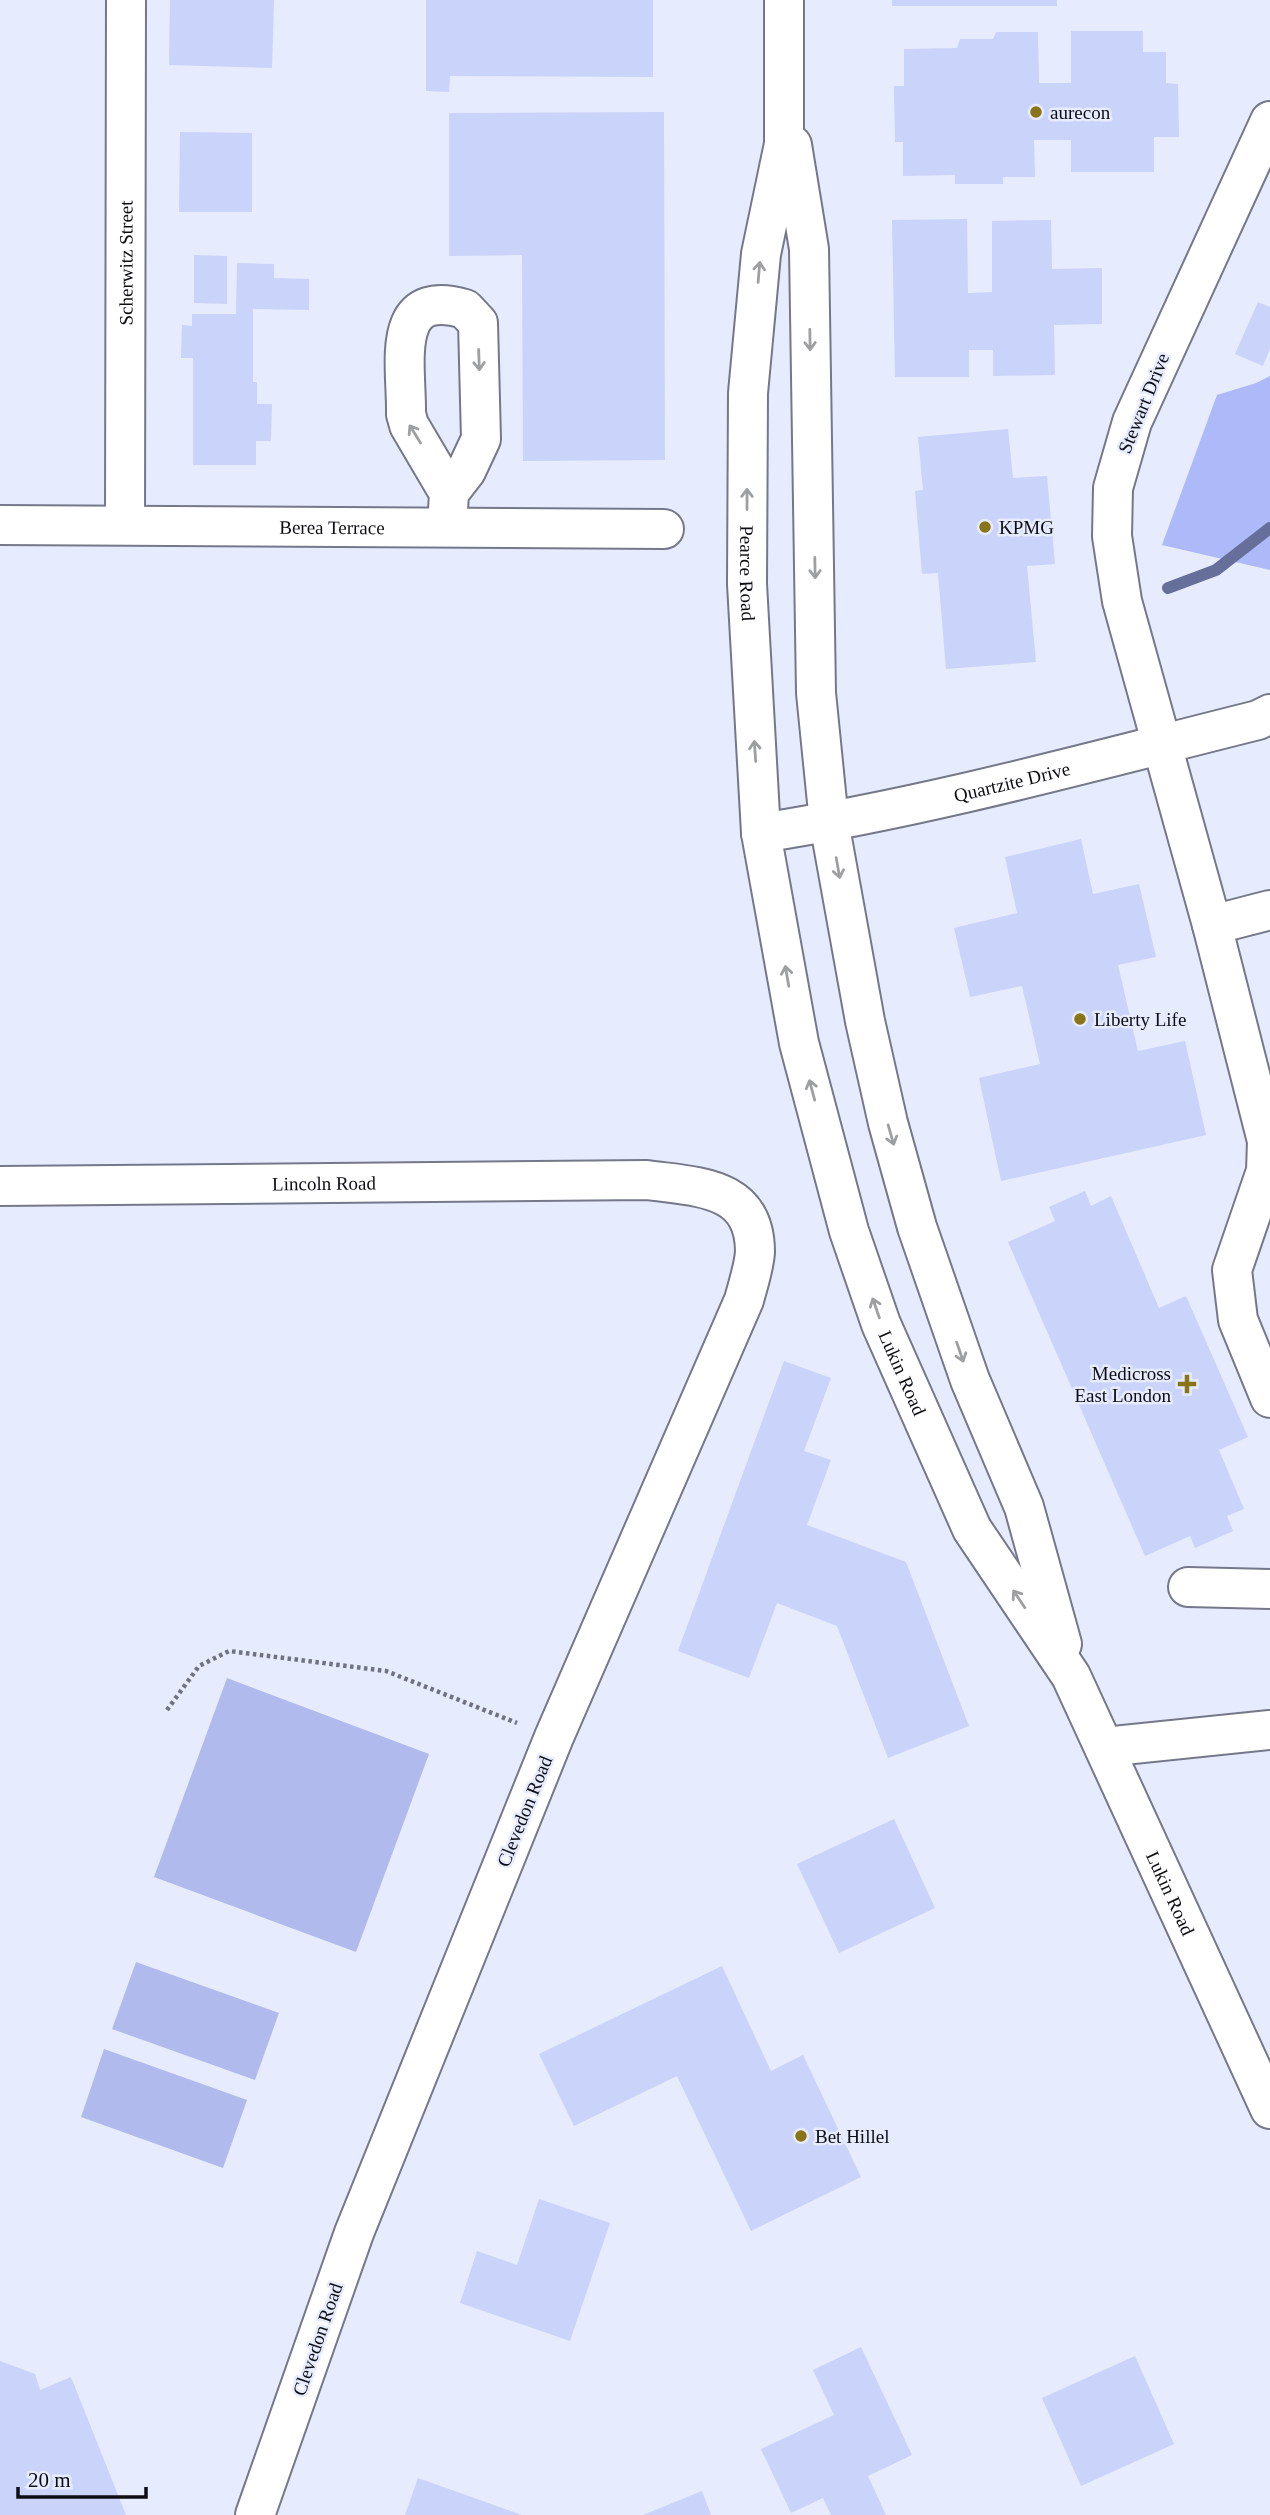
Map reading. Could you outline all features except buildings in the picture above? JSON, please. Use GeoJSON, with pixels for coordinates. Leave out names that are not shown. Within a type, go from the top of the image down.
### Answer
{"type":"FeatureCollection","features":[{"type":"Feature","properties":{"kind":"street","name":"Scherwitz Street"},"geometry":{"type":"LineString","coordinates":[[125,525],[127,0]]}},
{"type":"Feature","properties":{"kind":"street","name":"Pearce Road"},"geometry":{"type":"LineString","coordinates":[[784,0],[784,144],[761,254],[748,393],[747,584],[761,833],[799,1043]]}},
{"type":"Feature","properties":{"kind":"street","name":"Pearce Road"},"geometry":{"type":"LineString","coordinates":[[785,103],[809,249],[817,693],[830,822],[865,1021]]}},
{"type":"Feature","properties":{"kind":"street","name":"Stewart Drive"},"geometry":{"type":"LineString","coordinates":[[1270,121],[1132,422],[1113,488],[1112,536],[1122,601],[1212,925],[1267,1141],[1266,1171],[1232,1270],[1238,1320],[1270,1398]]}},
{"type":"Feature","properties":{"kind":"street","name":"Berea Terrace"},"geometry":{"type":"LineString","coordinates":[[0,525],[125,525],[448,510],[664,529]]}},
{"type":"Feature","properties":{"kind":"street","name":"Quartzite Drive"},"geometry":{"type":"LineString","coordinates":[[761,833],[830,822],[1266,719]]}},
{"type":"Feature","properties":{"kind":"street"},"geometry":{"type":"LineString","coordinates":[[1212,925],[1270,910]]}},
{"type":"Feature","properties":{"kind":"street","name":"Lukin Road"},"geometry":{"type":"LineString","coordinates":[[865,1021],[888,1123],[917,1227],[970,1380],[1024,1507],[1071,1676]]}},
{"type":"Feature","properties":{"kind":"street","name":"Lukin Road"},"geometry":{"type":"LineString","coordinates":[[799,1043],[849,1231],[881,1324],[972,1529],[1071,1676],[1270,2109]]}},
{"type":"Feature","properties":{"kind":"street","name":"Lincoln Road"},"geometry":{"type":"LineString","coordinates":[[0,1186],[647,1181]]}},
{"type":"Feature","properties":{"kind":"street","name":"Clevedon Road"},"geometry":{"type":"LineString","coordinates":[[255,2515],[354,2233],[554,1737],[744,1300],[755,1253],[751,1224],[735,1200],[709,1189],[647,1181]]}},
{"type":"Feature","properties":{"kind":"street"},"geometry":{"type":"LineString","coordinates":[[1188,1587],[1270,1588]]}},
{"type":"Feature","properties":{"kind":"street"},"geometry":{"type":"LineString","coordinates":[[1104,1747],[1270,1730]]}},
{"type":"Feature","properties":{"kind":"path"},"geometry":{"type":"LineString","coordinates":[[167,1710],[199,1666],[229,1651],[386,1671],[554,1737]]}},
{"type":"Feature","properties":{"kind":"shaded area"},"geometry":{"type":"Polygon","coordinates":[[[1270,376],[1270,570],[1162,545],[1217,395],[1270,376]]]}},
{"type":"Feature","properties":{"kind":"shaded area"},"geometry":{"type":"Polygon","coordinates":[[[227,1678],[429,1754],[356,1952],[154,1877],[227,1678]]]}},
{"type":"Feature","properties":{"kind":"shaded area"},"geometry":{"type":"Polygon","coordinates":[[[136,1962],[279,2013],[255,2080],[112,2029],[136,1962]]]}},
{"type":"Feature","properties":{"kind":"shaded area"},"geometry":{"type":"Polygon","coordinates":[[[104,2049],[247,2100],[223,2168],[81,2117],[104,2049]]]}},
{"type":"Feature","properties":{"kind":"waterway"},"geometry":{"type":"LineString","coordinates":[[1168,588],[1216,570],[1270,528]]}},
{"type":"Feature","properties":{"kind":"place","name":"aurecon"},"geometry":{"type":"Point","coordinates":[1036,112]}},
{"type":"Feature","properties":{"kind":"place","name":"KPMG"},"geometry":{"type":"Point","coordinates":[985,527]}},
{"type":"Feature","properties":{"kind":"place","name":"Liberty Life"},"geometry":{"type":"Point","coordinates":[1080,1019]}},
{"type":"Feature","properties":{"kind":"place","name":"Medicross East London"},"geometry":{"type":"Point","coordinates":[1187,1384]}},
{"type":"Feature","properties":{"kind":"place","name":"Bet Hillel"},"geometry":{"type":"Point","coordinates":[801,2136]}}]}
